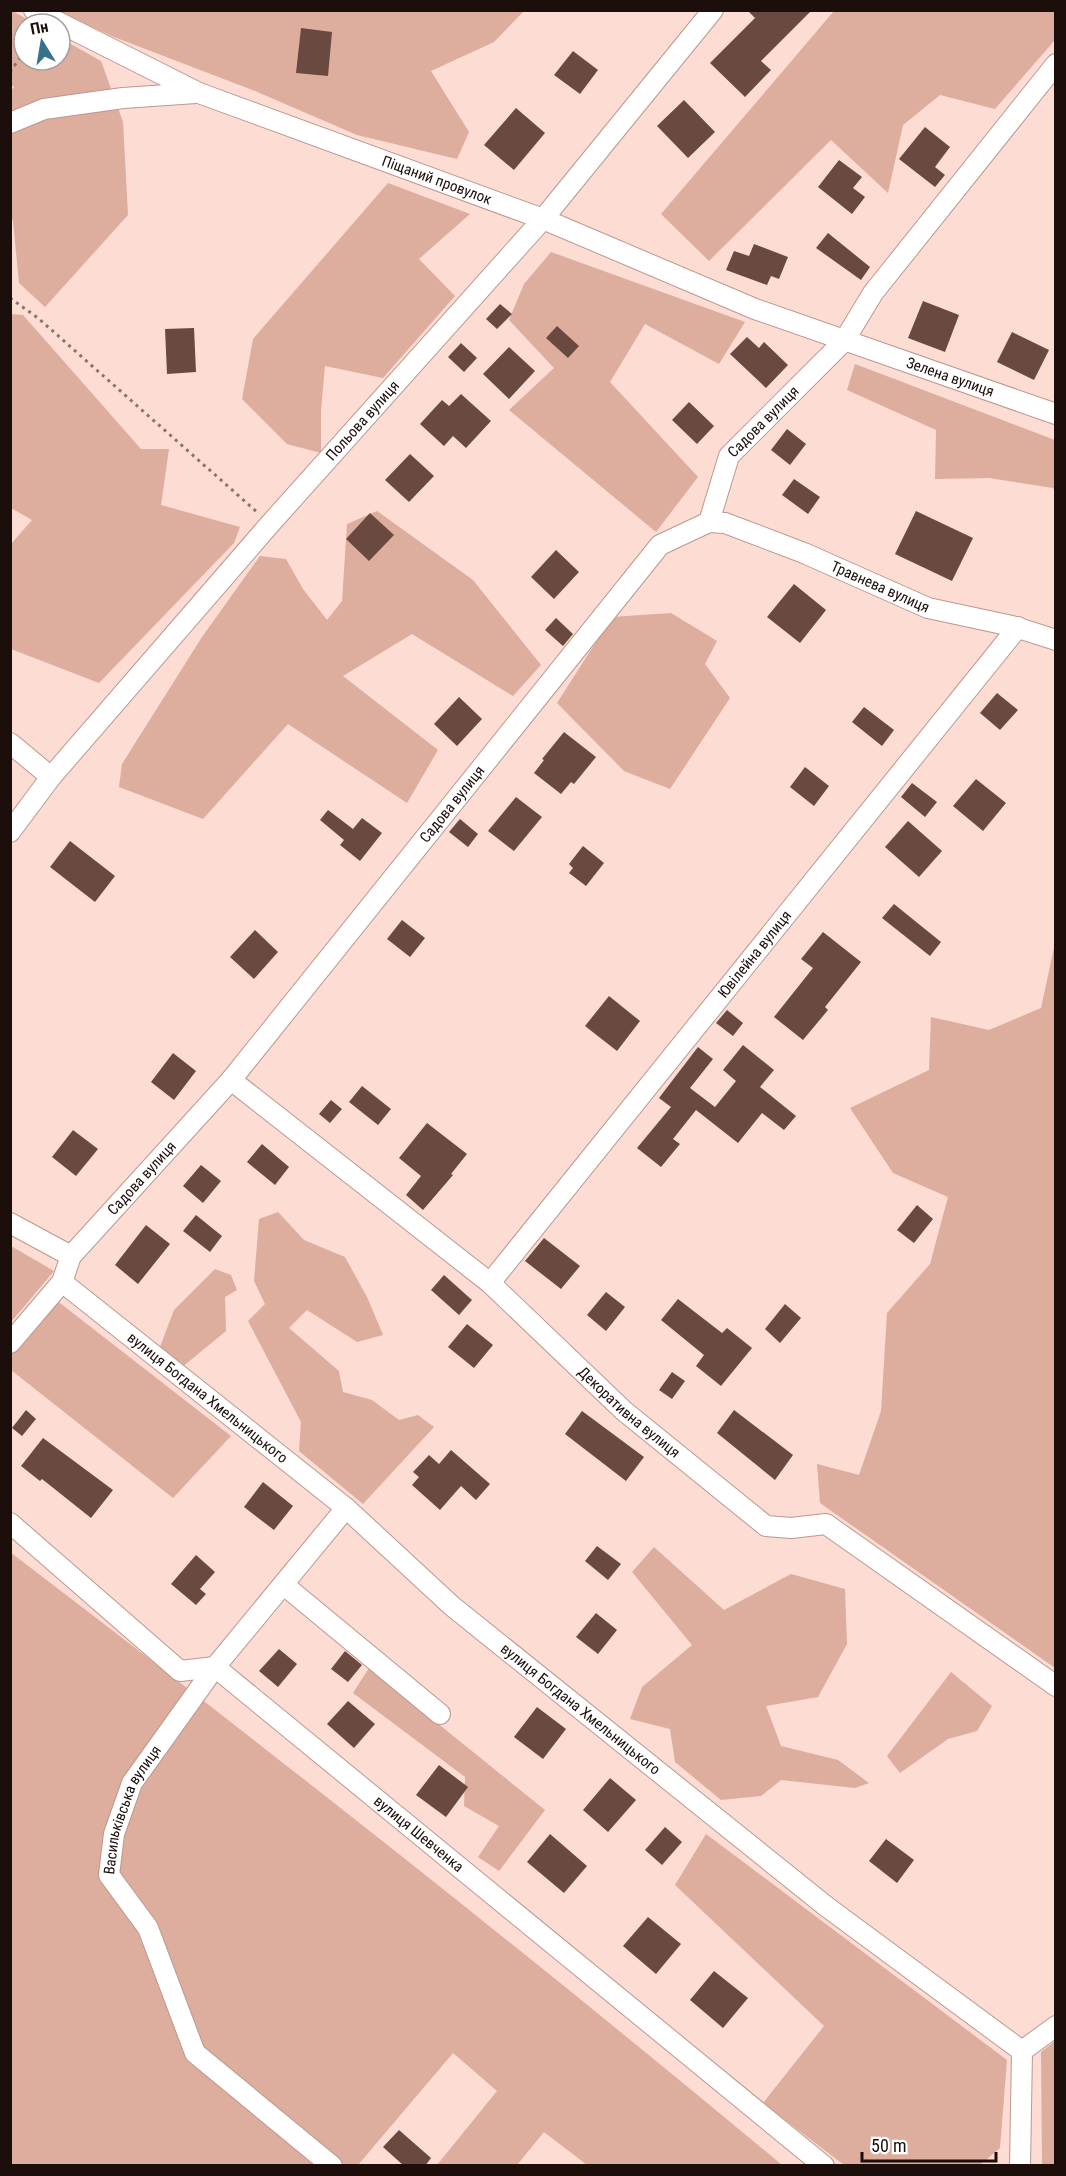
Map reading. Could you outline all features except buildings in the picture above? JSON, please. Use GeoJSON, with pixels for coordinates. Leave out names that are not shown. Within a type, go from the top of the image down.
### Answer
{"type":"FeatureCollection","features":[{"type":"Feature","properties":{"kind":"street","name":"Піщаний провулок"},"geometry":{"type":"LineString","coordinates":[[34,10],[199,93],[543,219],[755,309],[844,341]]}},
{"type":"Feature","properties":{"kind":"street","name":"Польова вулиця"},"geometry":{"type":"LineString","coordinates":[[10,832],[51,777],[270,524],[543,219],[713,10]]}},
{"type":"Feature","properties":{"kind":"street","name":"Садова вулиця"},"geometry":{"type":"LineString","coordinates":[[62,1282],[72,1256],[231,1080],[660,546],[709,522],[729,456],[844,341],[873,292],[1056,64]]}},
{"type":"Feature","properties":{"kind":"street"},"geometry":{"type":"LineString","coordinates":[[10,123],[44,109],[123,98],[199,93]]}},
{"type":"Feature","properties":{"kind":"street","name":"Зелена вулиця"},"geometry":{"type":"LineString","coordinates":[[844,341],[1056,414]]}},
{"type":"Feature","properties":{"kind":"street","name":"Травнева вулиця"},"geometry":{"type":"LineString","coordinates":[[709,522],[725,523],[804,552],[928,608],[1018,627],[1056,640]]}},
{"type":"Feature","properties":{"kind":"street","name":"Ювілейна вулиця"},"geometry":{"type":"LineString","coordinates":[[490,1283],[1018,627]]}},
{"type":"Feature","properties":{"kind":"street"},"geometry":{"type":"LineString","coordinates":[[10,743],[51,777]]}},
{"type":"Feature","properties":{"kind":"street","name":"Декоративна вулиця"},"geometry":{"type":"LineString","coordinates":[[231,1080],[490,1283],[624,1411],[766,1526],[791,1528],[826,1524],[1056,1686]]}},
{"type":"Feature","properties":{"kind":"street"},"geometry":{"type":"LineString","coordinates":[[10,1223],[72,1256]]}},
{"type":"Feature","properties":{"kind":"street"},"geometry":{"type":"LineString","coordinates":[[10,1343],[62,1282]]}},
{"type":"Feature","properties":{"kind":"street","name":"вулиця Богдана Хмельницького"},"geometry":{"type":"LineString","coordinates":[[62,1282],[346,1508],[452,1606],[827,1907],[1022,2051]]}},
{"type":"Feature","properties":{"kind":"street","name":"Васильківська вулиця"},"geometry":{"type":"LineString","coordinates":[[332,2166],[195,2053],[148,1928],[109,1875],[114,1834],[132,1783],[215,1667],[346,1508]]}},
{"type":"Feature","properties":{"kind":"street"},"geometry":{"type":"LineString","coordinates":[[10,1523],[180,1671],[215,1667]]}},
{"type":"Feature","properties":{"kind":"street"},"geometry":{"type":"LineString","coordinates":[[284,1585],[440,1714]]}},
{"type":"Feature","properties":{"kind":"street","name":"вулиця Шевченка"},"geometry":{"type":"LineString","coordinates":[[215,1667],[824,2166]]}},
{"type":"Feature","properties":{"kind":"street"},"geometry":{"type":"LineString","coordinates":[[1016,2162],[1022,2051],[1056,2026]]}},
{"type":"Feature","properties":{"kind":"path"},"geometry":{"type":"LineString","coordinates":[[10,298],[38,318],[270,524]]}},
{"type":"Feature","properties":{"kind":"shaded area"},"geometry":{"type":"Polygon","coordinates":[[[11,10],[14,12],[12,12],[12,72],[72,72],[72,45],[101,61],[123,122],[128,215],[45,307],[19,283],[11,217],[10,92],[14,87],[10,84],[11,10]]]}},
{"type":"Feature","properties":{"kind":"shaded area"},"geometry":{"type":"Polygon","coordinates":[[[57,11],[524,11],[494,42],[431,71],[469,132],[457,159],[357,135],[255,91],[114,37],[72,18],[72,12],[57,11]]]}},
{"type":"Feature","properties":{"kind":"shaded area"},"geometry":{"type":"Polygon","coordinates":[[[834,11],[1055,11],[1055,40],[995,109],[940,95],[903,125],[888,193],[831,140],[709,261],[661,214],[834,11]]]}},
{"type":"Feature","properties":{"kind":"shaded area"},"geometry":{"type":"Polygon","coordinates":[[[388,183],[470,214],[419,259],[455,296],[383,378],[325,366],[321,410],[321,453],[287,444],[242,399],[253,339],[388,183]]]}},
{"type":"Feature","properties":{"kind":"shaded area"},"geometry":{"type":"Polygon","coordinates":[[[551,252],[745,322],[719,364],[645,324],[610,382],[698,477],[656,532],[509,410],[554,368],[509,320],[524,284],[551,252]]]}},
{"type":"Feature","properties":{"kind":"shaded area"},"geometry":{"type":"Polygon","coordinates":[[[11,314],[23,315],[141,449],[169,449],[161,505],[240,527],[234,543],[99,683],[11,649],[11,544],[32,520],[11,508],[11,314]]]}},
{"type":"Feature","properties":{"kind":"shaded area"},"geometry":{"type":"Polygon","coordinates":[[[855,364],[1055,440],[1055,492],[1053,488],[989,478],[935,479],[936,430],[847,390],[855,364]]]}},
{"type":"Feature","properties":{"kind":"shaded area"},"geometry":{"type":"Polygon","coordinates":[[[377,511],[473,580],[541,665],[513,696],[412,634],[343,676],[438,750],[407,803],[288,724],[203,819],[119,787],[122,764],[202,637],[260,556],[286,559],[303,589],[327,620],[342,601],[347,524],[377,511]]]}},
{"type":"Feature","properties":{"kind":"shaded area"},"geometry":{"type":"Polygon","coordinates":[[[671,613],[717,641],[705,664],[730,698],[670,789],[624,771],[557,703],[612,617],[671,613]]]}},
{"type":"Feature","properties":{"kind":"shaded area"},"geometry":{"type":"Polygon","coordinates":[[[1055,943],[1055,1668],[820,1503],[817,1464],[859,1475],[881,1411],[887,1313],[930,1264],[948,1197],[893,1173],[850,1108],[929,1070],[931,1017],[989,1030],[1041,1008],[1055,943]]]}},
{"type":"Feature","properties":{"kind":"shaded area"},"geometry":{"type":"Polygon","coordinates":[[[278,1212],[304,1240],[345,1257],[368,1299],[383,1335],[357,1342],[307,1310],[289,1328],[339,1371],[343,1392],[372,1400],[399,1420],[418,1415],[434,1427],[363,1504],[299,1451],[301,1422],[248,1321],[265,1304],[254,1281],[259,1219],[278,1212]]]}},
{"type":"Feature","properties":{"kind":"shaded area"},"geometry":{"type":"Polygon","coordinates":[[[11,1246],[54,1271],[11,1322],[11,1246]]]}},
{"type":"Feature","properties":{"kind":"shaded area"},"geometry":{"type":"Polygon","coordinates":[[[215,1269],[231,1275],[237,1290],[225,1297],[226,1331],[181,1368],[160,1347],[174,1310],[215,1269]]]}},
{"type":"Feature","properties":{"kind":"shaded area"},"geometry":{"type":"Polygon","coordinates":[[[56,1300],[231,1436],[173,1498],[11,1370],[11,1354],[56,1300]]]}},
{"type":"Feature","properties":{"kind":"shaded area"},"geometry":{"type":"Polygon","coordinates":[[[654,1547],[724,1610],[791,1574],[845,1589],[847,1644],[818,1697],[766,1706],[781,1746],[838,1760],[869,1783],[855,1788],[781,1780],[761,1796],[721,1800],[675,1762],[670,1729],[630,1719],[642,1687],[692,1645],[632,1572],[654,1547]]]}},
{"type":"Feature","properties":{"kind":"shaded area"},"geometry":{"type":"Polygon","coordinates":[[[10,1552],[400,1855],[782,2165],[587,2165],[544,2132],[517,2165],[437,2165],[497,2091],[453,2053],[358,2165],[11,2165],[10,1552]]]}},
{"type":"Feature","properties":{"kind":"shaded area"},"geometry":{"type":"Polygon","coordinates":[[[369,1668],[545,1810],[499,1871],[478,1857],[499,1826],[464,1806],[465,1777],[353,1693],[369,1668]]]}},
{"type":"Feature","properties":{"kind":"shaded area"},"geometry":{"type":"Polygon","coordinates":[[[951,1672],[992,1706],[977,1731],[948,1739],[900,1773],[887,1756],[951,1672]]]}},
{"type":"Feature","properties":{"kind":"shaded area"},"geometry":{"type":"Polygon","coordinates":[[[706,1834],[1007,2060],[1000,2148],[980,2165],[844,2165],[763,2103],[824,2026],[675,1885],[706,1834]]]}},
{"type":"Feature","properties":{"kind":"shaded area"},"geometry":{"type":"Polygon","coordinates":[[[1055,2041],[1055,2165],[1042,2165],[1041,2052],[1055,2041]]]}}]}
